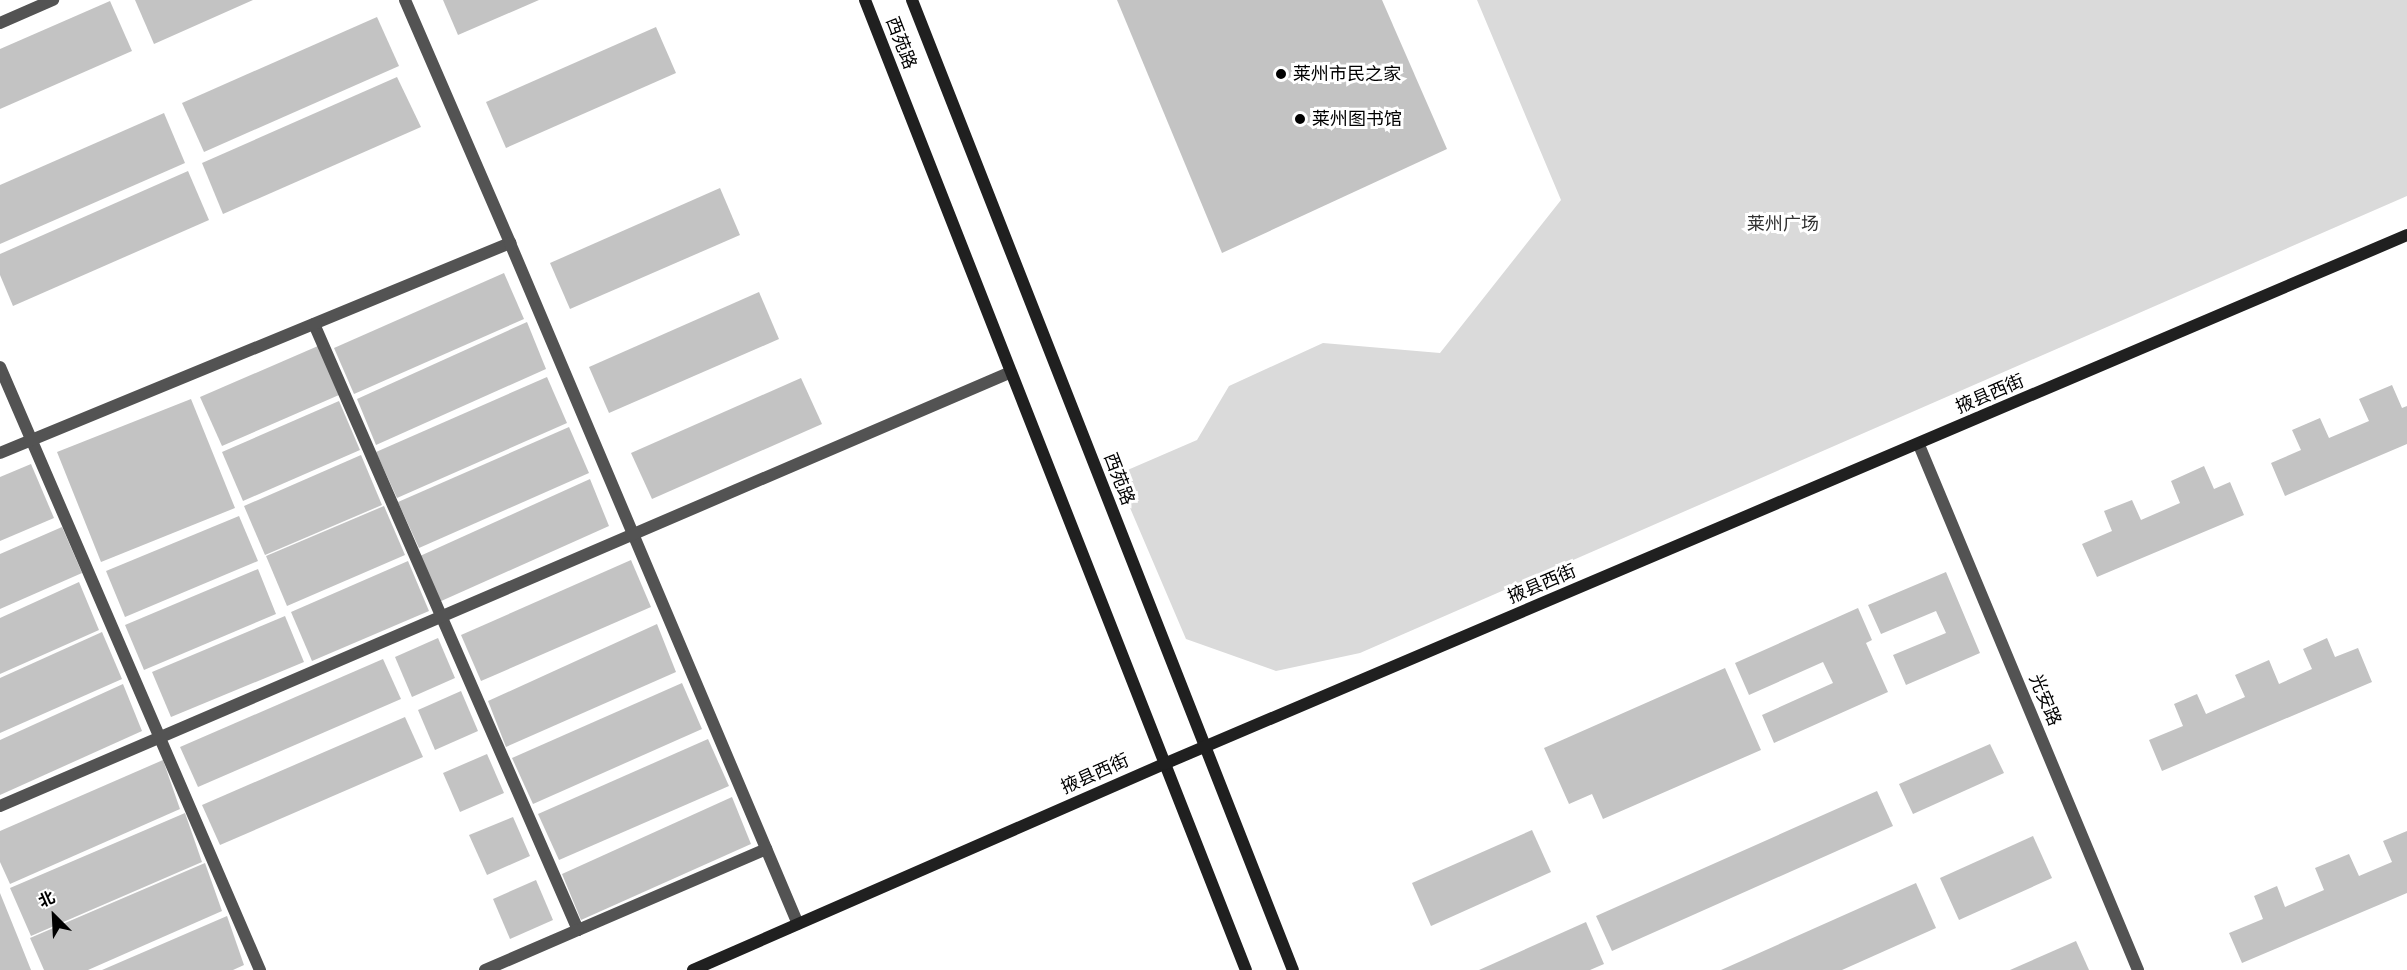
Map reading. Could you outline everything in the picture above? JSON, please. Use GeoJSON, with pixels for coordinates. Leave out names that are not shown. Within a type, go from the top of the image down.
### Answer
{"type":"FeatureCollection","features":[{"type":"Feature","properties":{"kind":"main road","name":"西苑路"},"geometry":{"type":"LineString","coordinates":[[865,0],[1246,970]]}},
{"type":"Feature","properties":{"kind":"main road","name":"西苑路"},"geometry":{"type":"LineString","coordinates":[[912,0],[1293,970]]}},
{"type":"Feature","properties":{"kind":"main road","name":"掖县西街"},"geometry":{"type":"LineString","coordinates":[[693,970],[1205,746],[1919,445],[2407,235]]}},
{"type":"Feature","properties":{"kind":"street"},"geometry":{"type":"LineString","coordinates":[[0,23],[53,0]]}},
{"type":"Feature","properties":{"kind":"street"},"geometry":{"type":"LineString","coordinates":[[405,0],[798,924]]}},
{"type":"Feature","properties":{"kind":"street"},"geometry":{"type":"LineString","coordinates":[[0,453],[510,243]]}},
{"type":"Feature","properties":{"kind":"street"},"geometry":{"type":"LineString","coordinates":[[314,324],[578,930]]}},
{"type":"Feature","properties":{"kind":"street"},"geometry":{"type":"LineString","coordinates":[[0,367],[260,970]]}},
{"type":"Feature","properties":{"kind":"street"},"geometry":{"type":"LineString","coordinates":[[0,806],[1011,372]]}},
{"type":"Feature","properties":{"kind":"street","name":"光安路"},"geometry":{"type":"LineString","coordinates":[[1919,445],[2138,970]]}},
{"type":"Feature","properties":{"kind":"street"},"geometry":{"type":"LineString","coordinates":[[485,970],[766,849]]}},
{"type":"Feature","properties":{"kind":"green space","name":"莱州广场"},"geometry":{"type":"Polygon","coordinates":[[[1477,0],[2407,0],[2407,196],[1360,653],[1276,671],[1186,639],[1116,475],[1197,440],[1229,386],[1323,343],[1440,353],[1561,200],[1477,0]]]}},
{"type":"Feature","properties":{"kind":"building"},"geometry":{"type":"Polygon","coordinates":[[[135,0],[253,0],[154,44],[135,0]]]}},
{"type":"Feature","properties":{"kind":"building"},"geometry":{"type":"Polygon","coordinates":[[[443,0],[539,0],[458,35],[443,0]]]}},
{"type":"Feature","properties":{"kind":"building","name":"莱州市民之家"},"geometry":{"type":"Polygon","coordinates":[[[1117,0],[1382,0],[1447,149],[1222,253],[1117,0]]]}},
{"type":"Feature","properties":{"kind":"building"},"geometry":{"type":"Polygon","coordinates":[[[110,1],[132,51],[0,109],[0,49],[110,1]]]}},
{"type":"Feature","properties":{"kind":"building"},"geometry":{"type":"Polygon","coordinates":[[[377,17],[399,66],[204,152],[182,103],[377,17]]]}},
{"type":"Feature","properties":{"kind":"building"},"geometry":{"type":"Polygon","coordinates":[[[656,27],[676,73],[506,148],[486,102],[656,27]]]}},
{"type":"Feature","properties":{"kind":"building"},"geometry":{"type":"Polygon","coordinates":[[[397,77],[421,127],[223,214],[202,163],[397,77]]]}},
{"type":"Feature","properties":{"kind":"building"},"geometry":{"type":"Polygon","coordinates":[[[164,113],[185,163],[0,244],[0,185],[164,113]]]}},
{"type":"Feature","properties":{"kind":"building"},"geometry":{"type":"Polygon","coordinates":[[[188,171],[209,220],[13,306],[0,275],[0,254],[188,171]]]}},
{"type":"Feature","properties":{"kind":"building"},"geometry":{"type":"Polygon","coordinates":[[[720,188],[740,235],[570,309],[550,263],[720,188]]]}},
{"type":"Feature","properties":{"kind":"building"},"geometry":{"type":"Polygon","coordinates":[[[504,273],[524,319],[354,394],[334,348],[504,273]]]}},
{"type":"Feature","properties":{"kind":"building"},"geometry":{"type":"Polygon","coordinates":[[[759,292],[779,339],[609,413],[589,367],[759,292]]]}},
{"type":"Feature","properties":{"kind":"building"},"geometry":{"type":"Polygon","coordinates":[[[527,322],[546,369],[376,445],[357,399],[527,322]]]}},
{"type":"Feature","properties":{"kind":"building"},"geometry":{"type":"Polygon","coordinates":[[[318,346],[339,395],[222,446],[200,397],[318,346]]]}},
{"type":"Feature","properties":{"kind":"building"},"geometry":{"type":"Polygon","coordinates":[[[547,377],[567,423],[397,498],[376,452],[547,377]]]}},
{"type":"Feature","properties":{"kind":"building"},"geometry":{"type":"Polygon","coordinates":[[[801,378],[822,424],[652,499],[631,453],[801,378]]]}},
{"type":"Feature","properties":{"kind":"building"},"geometry":{"type":"Polygon","coordinates":[[[2392,385],[2402,408],[2407,406],[2407,444],[2285,496],[2271,463],[2301,450],[2292,430],[2320,418],[2329,438],[2369,421],[2359,399],[2392,385]]]}},
{"type":"Feature","properties":{"kind":"building"},"geometry":{"type":"Polygon","coordinates":[[[191,399],[235,508],[101,562],[57,452],[191,399]]]}},
{"type":"Feature","properties":{"kind":"building"},"geometry":{"type":"Polygon","coordinates":[[[339,401],[360,450],[243,501],[222,452],[339,401]]]}},
{"type":"Feature","properties":{"kind":"building"},"geometry":{"type":"Polygon","coordinates":[[[569,427],[589,473],[419,548],[398,502],[569,427]]]}},
{"type":"Feature","properties":{"kind":"building"},"geometry":{"type":"Polygon","coordinates":[[[361,455],[382,505],[265,555],[244,506],[361,455]]]}},
{"type":"Feature","properties":{"kind":"building"},"geometry":{"type":"Polygon","coordinates":[[[31,464],[54,518],[0,541],[0,477],[31,464]]]}},
{"type":"Feature","properties":{"kind":"building"},"geometry":{"type":"Polygon","coordinates":[[[2204,466],[2214,489],[2230,482],[2244,515],[2097,577],[2082,544],[2112,531],[2104,511],[2132,500],[2141,520],[2180,503],[2171,481],[2204,466]]]}},
{"type":"Feature","properties":{"kind":"building"},"geometry":{"type":"Polygon","coordinates":[[[590,479],[609,526],[439,602],[420,556],[590,479]]]}},
{"type":"Feature","properties":{"kind":"building"},"geometry":{"type":"Polygon","coordinates":[[[384,506],[405,555],[287,606],[266,556],[384,506]]]}},
{"type":"Feature","properties":{"kind":"building"},"geometry":{"type":"Polygon","coordinates":[[[239,516],[258,561],[125,617],[106,571],[239,516]]]}},
{"type":"Feature","properties":{"kind":"building"},"geometry":{"type":"Polygon","coordinates":[[[62,527],[82,573],[0,609],[0,554],[62,527]]]}},
{"type":"Feature","properties":{"kind":"building"},"geometry":{"type":"Polygon","coordinates":[[[631,560],[651,607],[481,681],[461,635],[631,560]]]}},
{"type":"Feature","properties":{"kind":"building"},"geometry":{"type":"Polygon","coordinates":[[[408,561],[429,611],[312,661],[291,612],[408,561]]]}},
{"type":"Feature","properties":{"kind":"building"},"geometry":{"type":"Polygon","coordinates":[[[258,569],[276,614],[144,670],[125,625],[258,569]]]}},
{"type":"Feature","properties":{"kind":"building"},"geometry":{"type":"Polygon","coordinates":[[[1946,572],[1980,653],[1906,685],[1893,655],[1946,633],[1936,611],[1881,634],[1868,605],[1946,572]]]}},
{"type":"Feature","properties":{"kind":"building"},"geometry":{"type":"Polygon","coordinates":[[[79,582],[99,630],[0,674],[0,618],[79,582]]]}},
{"type":"Feature","properties":{"kind":"building"},"geometry":{"type":"Polygon","coordinates":[[[1858,608],[1872,640],[1866,643],[1888,692],[1774,743],[1762,715],[1833,683],[1823,662],[1749,695],[1735,663],[1858,608]]]}},
{"type":"Feature","properties":{"kind":"building"},"geometry":{"type":"Polygon","coordinates":[[[285,616],[304,662],[171,717],[152,672],[285,616]]]}},
{"type":"Feature","properties":{"kind":"building"},"geometry":{"type":"Polygon","coordinates":[[[657,624],[676,672],[506,747],[488,701],[657,624]]]}},
{"type":"Feature","properties":{"kind":"building"},"geometry":{"type":"Polygon","coordinates":[[[102,632],[122,679],[0,733],[0,678],[102,632]]]}},
{"type":"Feature","properties":{"kind":"building"},"geometry":{"type":"Polygon","coordinates":[[[438,638],[455,678],[412,697],[395,657],[438,638]]]}},
{"type":"Feature","properties":{"kind":"building"},"geometry":{"type":"Polygon","coordinates":[[[2327,638],[2335,657],[2358,648],[2372,682],[2162,771],[2149,740],[2183,726],[2174,704],[2197,694],[2206,714],[2245,697],[2235,675],[2269,660],[2279,684],[2312,669],[2303,649],[2327,638]]]}},
{"type":"Feature","properties":{"kind":"building"},"geometry":{"type":"Polygon","coordinates":[[[383,659],[401,699],[198,787],[180,747],[383,659]]]}},
{"type":"Feature","properties":{"kind":"building"},"geometry":{"type":"Polygon","coordinates":[[[1725,668],[1761,750],[1603,819],[1592,794],[1569,804],[1544,748],[1725,668]]]}},
{"type":"Feature","properties":{"kind":"building"},"geometry":{"type":"Polygon","coordinates":[[[682,683],[702,729],[533,804],[512,758],[682,683]]]}},
{"type":"Feature","properties":{"kind":"building"},"geometry":{"type":"Polygon","coordinates":[[[123,684],[142,731],[0,795],[0,740],[123,684]]]}},
{"type":"Feature","properties":{"kind":"building"},"geometry":{"type":"Polygon","coordinates":[[[461,691],[478,731],[435,750],[418,710],[461,691]]]}},
{"type":"Feature","properties":{"kind":"building"},"geometry":{"type":"Polygon","coordinates":[[[405,717],[423,757],[220,845],[202,805],[405,717]]]}},
{"type":"Feature","properties":{"kind":"building"},"geometry":{"type":"Polygon","coordinates":[[[708,739],[729,786],[559,860],[538,814],[708,739]]]}},
{"type":"Feature","properties":{"kind":"building"},"geometry":{"type":"Polygon","coordinates":[[[1990,744],[2004,773],[1913,814],[1899,784],[1990,744]]]}},
{"type":"Feature","properties":{"kind":"building"},"geometry":{"type":"Polygon","coordinates":[[[487,754],[504,793],[460,812],[443,773],[487,754]]]}},
{"type":"Feature","properties":{"kind":"building"},"geometry":{"type":"Polygon","coordinates":[[[163,760],[180,809],[10,884],[0,862],[0,831],[163,760]]]}},
{"type":"Feature","properties":{"kind":"building"},"geometry":{"type":"Polygon","coordinates":[[[1877,791],[1893,826],[1612,951],[1596,916],[1877,791]]]}},
{"type":"Feature","properties":{"kind":"building"},"geometry":{"type":"Polygon","coordinates":[[[732,797],[751,844],[581,920],[562,874],[732,797]]]}},
{"type":"Feature","properties":{"kind":"building"},"geometry":{"type":"Polygon","coordinates":[[[185,813],[202,862],[31,936],[10,888],[185,813]]]}},
{"type":"Feature","properties":{"kind":"building"},"geometry":{"type":"Polygon","coordinates":[[[513,817],[530,856],[487,875],[469,835],[513,817]]]}},
{"type":"Feature","properties":{"kind":"building"},"geometry":{"type":"Polygon","coordinates":[[[1532,830],[1551,872],[1431,926],[1412,883],[1532,830]]]}},
{"type":"Feature","properties":{"kind":"building"},"geometry":{"type":"Polygon","coordinates":[[[2407,831],[2407,893],[2242,963],[2229,933],[2263,919],[2254,896],[2277,886],[2285,907],[2324,890],[2315,868],[2349,854],[2359,876],[2392,862],[2383,841],[2407,831]]]}},
{"type":"Feature","properties":{"kind":"building"},"geometry":{"type":"Polygon","coordinates":[[[2033,836],[2052,878],[1959,920],[1940,878],[2033,836]]]}},
{"type":"Feature","properties":{"kind":"building"},"geometry":{"type":"Polygon","coordinates":[[[205,863],[222,911],[88,970],[44,970],[30,938],[205,863]]]}},
{"type":"Feature","properties":{"kind":"building"},"geometry":{"type":"Polygon","coordinates":[[[536,880],[553,920],[510,939],[493,899],[536,880]]]}},
{"type":"Feature","properties":{"kind":"building"},"geometry":{"type":"Polygon","coordinates":[[[1916,883],[1936,928],[1842,970],[1721,970],[1916,883]]]}},
{"type":"Feature","properties":{"kind":"building"},"geometry":{"type":"Polygon","coordinates":[[[0,893],[19,940],[31,970],[0,970],[0,893]]]}},
{"type":"Feature","properties":{"kind":"building"},"geometry":{"type":"Polygon","coordinates":[[[227,916],[244,965],[233,970],[102,970],[227,916]]]}},
{"type":"Feature","properties":{"kind":"building"},"geometry":{"type":"Polygon","coordinates":[[[1586,922],[1604,964],[1590,970],[1479,970],[1586,922]]]}},
{"type":"Feature","properties":{"kind":"building"},"geometry":{"type":"Polygon","coordinates":[[[2076,941],[2089,970],[2010,970],[2076,941]]]}},
{"type":"Feature","properties":{"kind":"place","name":"莱州市民之家"},"geometry":{"type":"Point","coordinates":[1281,74]}},
{"type":"Feature","properties":{"kind":"place","name":"莱州图书馆"},"geometry":{"type":"Point","coordinates":[1300,119]}}]}
